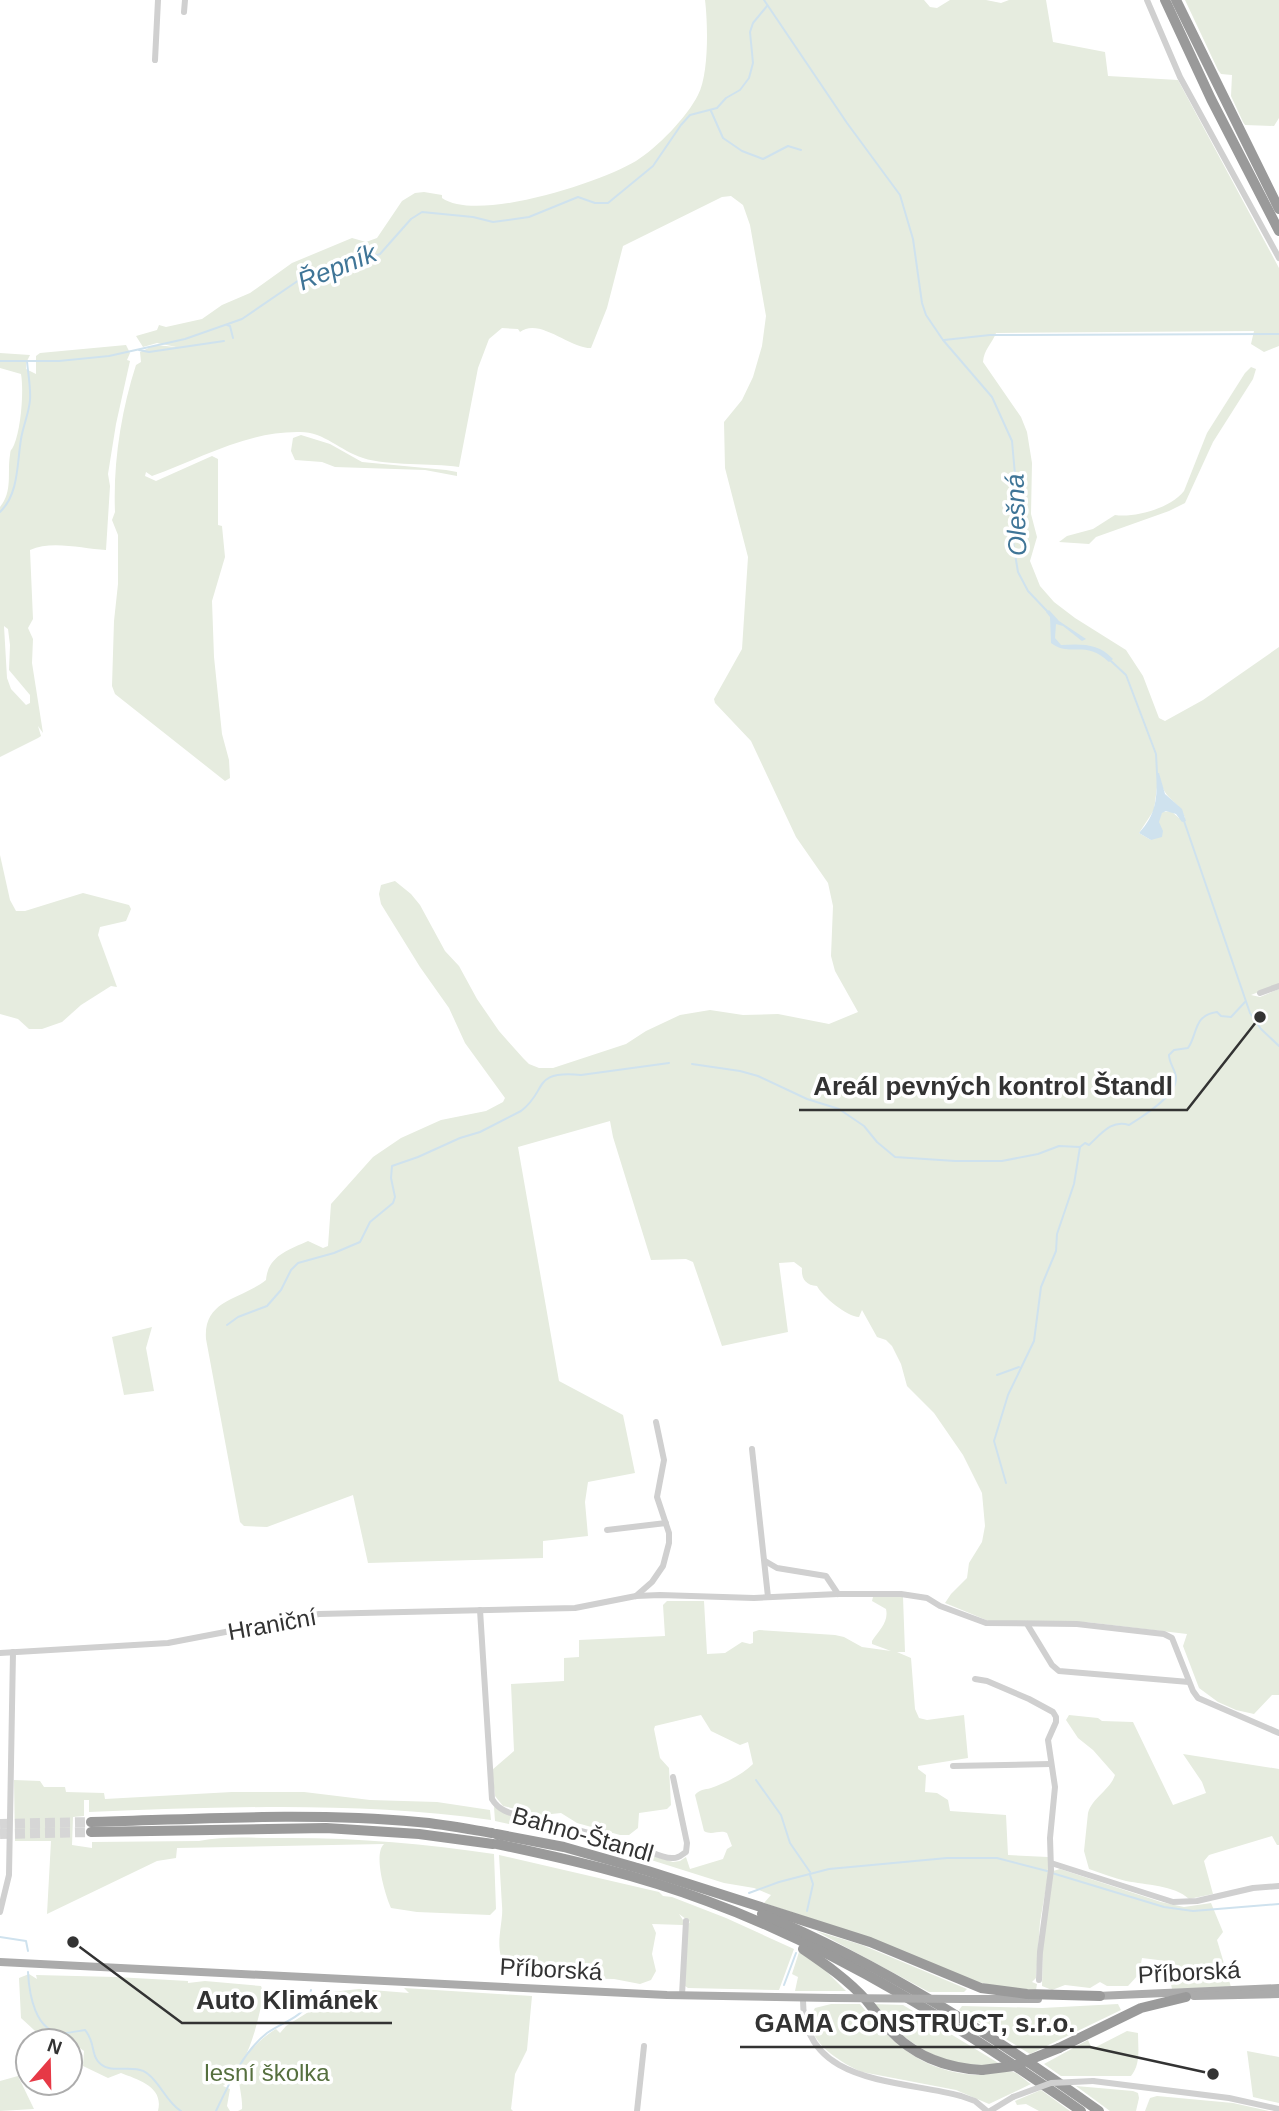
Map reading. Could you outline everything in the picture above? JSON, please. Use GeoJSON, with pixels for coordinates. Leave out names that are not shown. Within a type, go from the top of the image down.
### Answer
{"type":"FeatureCollection","features":[{"type":"Feature","properties":{"kind":"highway"},"geometry":{"type":"LineString","coordinates":[[1165,0],[1211,99],[1279,231]]}},
{"type":"Feature","properties":{"kind":"highway"},"geometry":{"type":"LineString","coordinates":[[1176,0],[1279,209]]}},
{"type":"Feature","properties":{"kind":"highway"},"geometry":{"type":"LineString","coordinates":[[91,1827],[237,1818],[421,1822],[626,1874],[673,1888],[745,1916],[835,1959],[981,2042],[1081,2111]]}},
{"type":"Feature","properties":{"kind":"highway"},"geometry":{"type":"LineString","coordinates":[[494,1839],[614,1861],[870,1942],[981,1988],[1027,1994],[1100,1996]]}},
{"type":"Feature","properties":{"kind":"highway"},"geometry":{"type":"LineString","coordinates":[[697,1887],[806,1934],[895,1981],[996,2040],[1099,2111]]}},
{"type":"Feature","properties":{"kind":"highway"},"geometry":{"type":"LineString","coordinates":[[745,1916],[791,1941],[836,1973],[897,2036],[914,2049],[951,2066],[982,2070],[1014,2066],[1059,2048],[1141,2008],[1186,1997]]}},
{"type":"Feature","properties":{"kind":"main road","name":"Příborská"},"geometry":{"type":"LineString","coordinates":[[2,1964],[682,1995],[831,1998],[1100,1996],[1279,1988]]}},
{"type":"Feature","properties":{"kind":"main road","name":"Příborská"},"geometry":{"type":"LineString","coordinates":[[1100,1996],[1279,1994]]}},
{"type":"Feature","properties":{"kind":"street"},"geometry":{"type":"LineString","coordinates":[[155,60],[158,0]]}},
{"type":"Feature","properties":{"kind":"street"},"geometry":{"type":"LineString","coordinates":[[184,12],[185,0]]}},
{"type":"Feature","properties":{"kind":"street"},"geometry":{"type":"LineString","coordinates":[[1147,0],[1180,77],[1279,258]]}},
{"type":"Feature","properties":{"kind":"street"},"geometry":{"type":"LineString","coordinates":[[1260,993],[1279,986]]}},
{"type":"Feature","properties":{"kind":"street"},"geometry":{"type":"LineString","coordinates":[[636,1596],[652,1582],[663,1566],[669,1543],[666,1523],[657,1497],[664,1461],[656,1422]]}},
{"type":"Feature","properties":{"kind":"street"},"geometry":{"type":"LineString","coordinates":[[752,1450],[768,1597]]}},
{"type":"Feature","properties":{"kind":"street"},"geometry":{"type":"LineString","coordinates":[[607,1530],[666,1523]]}},
{"type":"Feature","properties":{"kind":"street"},"geometry":{"type":"LineString","coordinates":[[765,1560],[777,1568],[826,1576],[838,1594]]}},
{"type":"Feature","properties":{"kind":"street","name":"Hraniční"},"geometry":{"type":"LineString","coordinates":[[0,1653],[167,1643],[319,1614],[575,1608],[636,1596],[901,1594],[927,1598],[940,1606],[986,1623],[1077,1624],[1164,1634],[1172,1638],[1189,1682]]}},
{"type":"Feature","properties":{"kind":"street","name":"Bahno-Štandl"},"geometry":{"type":"LineString","coordinates":[[480,1610],[492,1799],[502,1811],[568,1826],[676,1858],[686,1852],[687,1843],[673,1777]]}},
{"type":"Feature","properties":{"kind":"street"},"geometry":{"type":"LineString","coordinates":[[1027,1623],[1052,1665],[1059,1671],[1189,1682],[1198,1698],[1279,1732]]}},
{"type":"Feature","properties":{"kind":"street"},"geometry":{"type":"LineString","coordinates":[[0,1912],[9,1875],[13,1652]]}},
{"type":"Feature","properties":{"kind":"street"},"geometry":{"type":"LineString","coordinates":[[975,1679],[999,1686],[1053,1712],[1056,1722],[1048,1740],[1055,1787],[1050,1838],[1051,1869],[1039,1980]]}},
{"type":"Feature","properties":{"kind":"street"},"geometry":{"type":"LineString","coordinates":[[953,1766],[1050,1764]]}},
{"type":"Feature","properties":{"kind":"street"},"geometry":{"type":"LineString","coordinates":[[1051,1869],[1173,1902],[1197,1901],[1253,1888],[1279,1886]]}},
{"type":"Feature","properties":{"kind":"street"},"geometry":{"type":"LineString","coordinates":[[682,1995],[686,1921]]}},
{"type":"Feature","properties":{"kind":"street"},"geometry":{"type":"LineString","coordinates":[[803,1997],[804,2017],[813,2042],[836,2064],[860,2075],[961,2095],[988,2111],[1013,2097],[1051,2083],[1093,2081],[1229,2098],[1279,2109]]}},
{"type":"Feature","properties":{"kind":"street"},"geometry":{"type":"LineString","coordinates":[[637,2111],[644,2046]]}},
{"type":"Feature","properties":{"kind":"green space"},"geometry":{"type":"Polygon","coordinates":[[[705,0],[924,0],[930,7],[937,8],[950,0],[986,0],[1001,3],[1009,0],[1046,0],[1053,42],[1105,52],[1108,76],[1178,80],[1279,268],[1279,346],[1264,352],[1251,344],[1254,331],[996,333],[983,362],[1021,417],[1027,432],[1032,463],[1031,514],[1037,537],[1030,561],[1040,586],[1054,602],[1075,618],[1126,650],[1143,676],[1159,718],[1165,721],[1203,700],[1279,647],[1279,984],[1251,995],[1260,997],[1279,989],[1279,1695],[1272,1695],[1254,1714],[1218,1702],[1199,1688],[1183,1646],[1187,1634],[1086,1622],[991,1622],[945,1603],[967,1578],[969,1563],[982,1542],[985,1526],[982,1493],[963,1455],[934,1413],[907,1386],[901,1364],[892,1346],[877,1337],[862,1310],[859,1317],[842,1310],[817,1286],[805,1281],[802,1268],[794,1262],[779,1263],[788,1332],[722,1346],[693,1262],[686,1259],[651,1260],[610,1121],[518,1147],[559,1381],[623,1415],[635,1473],[588,1482],[585,1502],[588,1536],[543,1541],[543,1558],[368,1563],[353,1495],[267,1527],[244,1526],[240,1522],[206,1339],[211,1316],[226,1302],[266,1280],[275,1259],[286,1251],[308,1241],[323,1248],[328,1246],[331,1204],[373,1157],[401,1138],[441,1120],[486,1111],[503,1102],[505,1098],[465,1043],[449,1008],[381,904],[381,885],[395,881],[411,894],[445,951],[459,966],[499,1031],[529,1064],[539,1068],[553,1068],[626,1044],[680,1015],[710,1010],[743,1015],[778,1014],[829,1024],[858,1012],[835,971],[831,956],[833,906],[828,883],[796,837],[751,741],[714,699],[742,649],[748,557],[725,468],[724,422],[742,400],[753,377],[762,346],[766,316],[750,225],[743,205],[731,196],[722,197],[623,246],[607,308],[591,348],[582,347],[536,328],[520,332],[518,329],[502,328],[489,339],[478,368],[459,467],[373,461],[355,455],[325,438],[300,432],[261,436],[224,447],[152,476],[146,472],[145,476],[156,481],[212,456],[218,459],[218,525],[222,526],[225,557],[212,601],[214,657],[222,734],[229,760],[230,778],[225,781],[115,694],[112,686],[118,535],[112,520],[115,512],[115,475],[122,419],[136,365],[141,362],[140,352],[155,345],[176,347],[157,343],[143,347],[136,336],[157,330],[159,325],[166,327],[202,319],[222,305],[250,293],[292,263],[352,238],[366,242],[377,238],[402,201],[415,193],[442,195],[442,198],[459,204],[483,206],[510,203],[569,189],[636,161],[653,148],[687,113],[702,86],[707,35],[705,0]],[[1161,782],[1157,787],[1154,810],[1139,833],[1151,840],[1162,812],[1171,811],[1179,818],[1185,818],[1161,782]]]}},
{"type":"Feature","properties":{"kind":"green space"},"geometry":{"type":"Polygon","coordinates":[[[1185,0],[1279,0],[1279,118],[1274,126],[1245,125],[1231,96],[1232,75],[1221,74],[1218,70],[1185,0]]]}},
{"type":"Feature","properties":{"kind":"green space"},"geometry":{"type":"Polygon","coordinates":[[[126,345],[130,353],[127,360],[130,361],[108,474],[110,486],[106,550],[58,545],[30,550],[33,619],[28,628],[33,639],[32,663],[43,733],[38,726],[41,736],[0,757],[0,507],[7,495],[10,453],[18,430],[22,390],[21,374],[0,368],[0,353],[30,355],[26,369],[36,374],[36,356],[40,353],[126,345]],[[4,626],[7,678],[11,689],[26,705],[30,703],[30,695],[9,670],[8,629],[4,626]]]}},
{"type":"Feature","properties":{"kind":"green space"},"geometry":{"type":"Polygon","coordinates":[[[1251,367],[1256,369],[1253,379],[1213,442],[1185,503],[1096,537],[1089,544],[1059,542],[1067,536],[1093,529],[1115,515],[1132,515],[1152,510],[1178,497],[1184,491],[1207,433],[1251,367]]]}},
{"type":"Feature","properties":{"kind":"green space"},"geometry":{"type":"Polygon","coordinates":[[[301,435],[330,444],[362,462],[446,470],[457,472],[457,476],[425,470],[335,467],[322,462],[295,460],[291,451],[293,438],[301,435]]]}},
{"type":"Feature","properties":{"kind":"green space"},"geometry":{"type":"Polygon","coordinates":[[[0,855],[10,900],[16,911],[25,911],[83,893],[129,905],[131,909],[126,921],[100,927],[98,935],[117,987],[111,986],[81,1005],[62,1022],[42,1029],[29,1029],[18,1019],[0,1014],[0,855]]]}},
{"type":"Feature","properties":{"kind":"green space"},"geometry":{"type":"Polygon","coordinates":[[[152,1327],[146,1348],[154,1391],[124,1395],[112,1337],[152,1327]]]}},
{"type":"Feature","properties":{"kind":"green space"},"geometry":{"type":"Polygon","coordinates":[[[873,1597],[903,1597],[905,1652],[897,1652],[911,1658],[915,1709],[919,1718],[927,1720],[964,1715],[968,1758],[918,1766],[926,1775],[925,1792],[937,1793],[948,1800],[950,1811],[1006,1815],[1008,1855],[1048,1857],[1049,1870],[1040,1922],[1036,1978],[1032,1982],[1037,1984],[1036,1990],[974,1981],[849,1931],[764,1903],[771,1895],[754,1888],[724,1883],[594,1842],[495,1821],[494,1807],[673,1862],[686,1857],[690,1869],[723,1859],[727,1849],[732,1846],[727,1833],[704,1831],[695,1795],[733,1778],[753,1764],[748,1742],[740,1745],[711,1731],[701,1715],[655,1726],[660,1758],[669,1768],[671,1805],[667,1809],[639,1813],[638,1828],[629,1835],[620,1835],[577,1823],[561,1813],[542,1815],[503,1806],[495,1796],[492,1770],[514,1751],[511,1684],[564,1681],[564,1658],[579,1657],[579,1640],[665,1636],[663,1605],[667,1601],[704,1601],[707,1654],[725,1653],[742,1642],[753,1643],[753,1632],[759,1630],[835,1635],[862,1647],[891,1651],[872,1644],[887,1614],[886,1609],[872,1601],[873,1597]]]}},
{"type":"Feature","properties":{"kind":"green space"},"geometry":{"type":"Polygon","coordinates":[[[1069,1715],[1098,1718],[1102,1721],[1133,1722],[1173,1805],[1206,1793],[1202,1782],[1183,1754],[1279,1769],[1279,1845],[1272,1836],[1209,1855],[1204,1861],[1213,1894],[1189,1899],[1168,1888],[1126,1881],[1089,1869],[1084,1851],[1088,1813],[1115,1775],[1093,1750],[1078,1738],[1066,1720],[1069,1715]]]}},
{"type":"Feature","properties":{"kind":"green space"},"geometry":{"type":"Polygon","coordinates":[[[14,1780],[40,1781],[44,1787],[65,1787],[66,1792],[104,1793],[105,1799],[232,1792],[304,1792],[370,1800],[437,1802],[490,1810],[491,1820],[390,1810],[290,1807],[89,1812],[89,1800],[84,1800],[84,1816],[73,1817],[72,1845],[92,1848],[92,1842],[199,1841],[218,1838],[330,1839],[412,1844],[494,1854],[496,1909],[490,1915],[417,1912],[391,1908],[380,1865],[384,1844],[177,1848],[176,1858],[157,1861],[47,1914],[51,1841],[15,1841],[14,1780]]]}},
{"type":"Feature","properties":{"kind":"green space"},"geometry":{"type":"Polygon","coordinates":[[[499,1855],[659,1892],[663,1896],[726,1918],[794,1949],[779,1990],[685,1986],[690,1922],[679,1914],[683,1925],[652,1924],[656,1933],[652,1954],[656,1971],[651,1980],[640,1984],[614,1979],[564,1978],[551,1973],[507,1966],[499,1945],[502,1913],[499,1855]]]}},
{"type":"Feature","properties":{"kind":"green space"},"geometry":{"type":"Polygon","coordinates":[[[1060,1869],[1161,1902],[1184,1907],[1211,1903],[1223,1932],[1217,1940],[1231,1987],[1172,1989],[1166,1961],[1142,1958],[1139,1974],[1128,1986],[1107,1986],[1100,1982],[1090,1988],[1065,1985],[1052,1990],[1042,1986],[1043,1940],[1053,1871],[1060,1869]]]}},
{"type":"Feature","properties":{"kind":"green space"},"geometry":{"type":"Polygon","coordinates":[[[816,1931],[862,1945],[967,1989],[964,1992],[929,1992],[816,1931]]]}},
{"type":"Feature","properties":{"kind":"green space"},"geometry":{"type":"Polygon","coordinates":[[[799,1952],[820,1965],[846,1991],[795,1991],[798,1977],[792,1974],[799,1952]]]}},
{"type":"Feature","properties":{"kind":"green space"},"geometry":{"type":"Polygon","coordinates":[[[29,1974],[37,1979],[36,1975],[116,1977],[261,1986],[264,1994],[251,2044],[240,2067],[223,2086],[230,2089],[227,2106],[230,2111],[158,2111],[157,2096],[148,2086],[121,2073],[108,2078],[84,2066],[84,2027],[31,2027],[21,2018],[19,1978],[29,1974]]]}},
{"type":"Feature","properties":{"kind":"green space","name":"lesní školka"},"geometry":{"type":"Polygon","coordinates":[[[404,1988],[532,1996],[527,2050],[515,2074],[511,2109],[513,2111],[238,2111],[242,2109],[239,2070],[244,2058],[271,2032],[276,2029],[280,2033],[310,2011],[322,1993],[359,1989],[409,1993],[404,1988]]]}},
{"type":"Feature","properties":{"kind":"green space"},"geometry":{"type":"Polygon","coordinates":[[[831,2004],[860,2004],[896,2043],[939,2068],[975,2075],[1013,2072],[1031,2084],[989,2104],[956,2090],[862,2072],[833,2055],[816,2039],[811,2019],[815,2008],[831,2004]]]}},
{"type":"Feature","properties":{"kind":"green space"},"geometry":{"type":"Polygon","coordinates":[[[872,2004],[903,2005],[1000,2064],[961,2063],[928,2052],[899,2032],[872,2004]]]}},
{"type":"Feature","properties":{"kind":"green space"},"geometry":{"type":"Polygon","coordinates":[[[1118,2004],[1121,2010],[1030,2054],[959,2010],[962,2006],[1042,2008],[1118,2004]]]}},
{"type":"Feature","properties":{"kind":"green space"},"geometry":{"type":"Polygon","coordinates":[[[1127,2031],[1138,2033],[1138,2061],[1131,2076],[1061,2076],[1044,2064],[1088,2040],[1092,2049],[1127,2031]]]}},
{"type":"Feature","properties":{"kind":"green space"},"geometry":{"type":"Polygon","coordinates":[[[1247,2051],[1279,2057],[1279,2103],[1253,2097],[1247,2051]]]}},
{"type":"Feature","properties":{"kind":"green space"},"geometry":{"type":"Polygon","coordinates":[[[14,2077],[14,2097],[28,2097],[34,2109],[0,2111],[0,2081],[14,2077]]]}},
{"type":"Feature","properties":{"kind":"green space"},"geometry":{"type":"Polygon","coordinates":[[[1076,2086],[1138,2093],[1136,2111],[1110,2111],[1076,2086]]]}},
{"type":"Feature","properties":{"kind":"green space"},"geometry":{"type":"Polygon","coordinates":[[[1041,2090],[1070,2111],[1039,2111],[1026,2104],[1017,2105],[1015,2101],[1041,2090]]]}},
{"type":"Feature","properties":{"kind":"green space"},"geometry":{"type":"Polygon","coordinates":[[[1157,2096],[1233,2103],[1269,2111],[1145,2111],[1150,2098],[1157,2096]]]}},
{"type":"Feature","properties":{"kind":"water"},"geometry":{"type":"Polygon","coordinates":[[[1049,610],[1059,621],[1086,639],[1082,641],[1063,626],[1056,624],[1055,638],[1061,645],[1095,647],[1113,659],[1109,662],[1093,651],[1065,649],[1051,643],[1050,617],[1046,612],[1049,610]]]}},
{"type":"Feature","properties":{"kind":"water"},"geometry":{"type":"Polygon","coordinates":[[[1156,773],[1159,773],[1165,794],[1182,809],[1186,821],[1182,822],[1176,814],[1166,811],[1162,813],[1159,822],[1163,831],[1162,837],[1151,840],[1139,833],[1155,805],[1156,773]]]}},
{"type":"Feature","properties":{"kind":"waterway","name":"Olešná"},"geometry":{"type":"LineString","coordinates":[[764,0],[847,123],[900,195],[913,239],[926,315],[943,340],[992,397],[1012,441],[1016,486],[1013,542],[1018,572],[1028,591],[1047,611]]}},
{"type":"Feature","properties":{"kind":"waterway","name":"Řepník"},"geometry":{"type":"LineString","coordinates":[[0,361],[59,361],[109,356],[185,339],[242,319],[302,278],[380,254],[411,219],[422,212],[473,217],[493,222],[529,217],[578,197],[595,203],[608,203],[653,166],[690,115],[717,108],[726,98],[740,90],[749,78],[753,63],[750,32],[753,23],[767,6]]}},
{"type":"Feature","properties":{"kind":"waterway"},"geometry":{"type":"LineString","coordinates":[[711,111],[723,138],[742,151],[763,159],[788,146],[801,150]]}},
{"type":"Feature","properties":{"kind":"waterway"},"geometry":{"type":"LineString","coordinates":[[227,325],[230,326],[233,338]]}},
{"type":"Feature","properties":{"kind":"waterway"},"geometry":{"type":"LineString","coordinates":[[944,340],[990,335],[1279,334]]}},
{"type":"Feature","properties":{"kind":"waterway"},"geometry":{"type":"LineString","coordinates":[[139,350],[149,352],[224,341]]}},
{"type":"Feature","properties":{"kind":"waterway"},"geometry":{"type":"LineString","coordinates":[[0,512],[11,496],[18,468],[29,405],[27,361]]}},
{"type":"Feature","properties":{"kind":"waterway","name":"Olešná"},"geometry":{"type":"LineString","coordinates":[[1111,661],[1126,675],[1156,754],[1157,773]]}},
{"type":"Feature","properties":{"kind":"waterway","name":"Olešná"},"geometry":{"type":"LineString","coordinates":[[1184,821],[1250,1013],[1261,1029],[1279,1046]]}},
{"type":"Feature","properties":{"kind":"waterway"},"geometry":{"type":"LineString","coordinates":[[692,1064],[758,1076],[807,1099],[839,1109],[864,1126],[877,1142],[895,1157],[1002,1161],[1038,1154],[1059,1146],[1080,1147],[1085,1143],[1089,1145],[1112,1126],[1129,1125],[1142,1117],[1158,1105],[1175,1084],[1176,1077],[1169,1055],[1174,1050],[1188,1048],[1204,1017],[1217,1012],[1221,1016],[1231,1017],[1245,1002]]}},
{"type":"Feature","properties":{"kind":"waterway"},"geometry":{"type":"LineString","coordinates":[[227,1325],[238,1317],[267,1306],[298,1263],[360,1242],[370,1222],[393,1203],[395,1197],[391,1178],[392,1166],[480,1132],[521,1111],[542,1084],[554,1076],[669,1063]]}},
{"type":"Feature","properties":{"kind":"waterway"},"geometry":{"type":"LineString","coordinates":[[1006,1483],[994,1441],[1008,1395],[1034,1341],[1041,1287],[1056,1251],[1057,1234],[1074,1184],[1080,1147]]}},
{"type":"Feature","properties":{"kind":"waterway"},"geometry":{"type":"LineString","coordinates":[[997,1375],[1019,1367]]}},
{"type":"Feature","properties":{"kind":"waterway"},"geometry":{"type":"LineString","coordinates":[[756,1780],[781,1815],[790,1843],[810,1872]]}},
{"type":"Feature","properties":{"kind":"waterway"},"geometry":{"type":"LineString","coordinates":[[749,1893],[829,1869],[947,1858],[997,1858],[1047,1871]]}},
{"type":"Feature","properties":{"kind":"waterway"},"geometry":{"type":"LineString","coordinates":[[1052,1873],[1164,1907],[1193,1911],[1279,1904]]}},
{"type":"Feature","properties":{"kind":"waterway"},"geometry":{"type":"LineString","coordinates":[[807,1911],[813,1884],[810,1875]]}},
{"type":"Feature","properties":{"kind":"waterway"},"geometry":{"type":"LineString","coordinates":[[0,1937],[26,1941],[28,1951]]}},
{"type":"Feature","properties":{"kind":"waterway"},"geometry":{"type":"LineString","coordinates":[[784,1985],[796,1953]]}},
{"type":"Feature","properties":{"kind":"waterway"},"geometry":{"type":"LineString","coordinates":[[28,1972],[32,2001],[46,2026],[63,2033],[85,2030],[95,2057],[102,2065],[114,2069],[136,2069],[148,2074],[181,2111]]}},
{"type":"Feature","properties":{"kind":"waterway"},"geometry":{"type":"LineString","coordinates":[[216,2111],[237,2069],[251,2049],[267,2033],[301,2012],[309,2000],[311,1990]]}},
{"type":"Feature","properties":{"kind":"tunnel"},"geometry":{"type":"LineString","coordinates":[[0,1824],[91,1822]]}},
{"type":"Feature","properties":{"kind":"tunnel"},"geometry":{"type":"LineString","coordinates":[[0,1834],[91,1832]]}},
{"type":"Feature","properties":{"kind":"place","name":"Areál pevných kontrol Štandl"},"geometry":{"type":"Point","coordinates":[1260,1017]}},
{"type":"Feature","properties":{"kind":"place","name":"Auto Klimánek"},"geometry":{"type":"Point","coordinates":[73,1942]}},
{"type":"Feature","properties":{"kind":"place","name":"GAMA CONSTRUCT, s.r.o."},"geometry":{"type":"Point","coordinates":[1213,2074]}}]}
